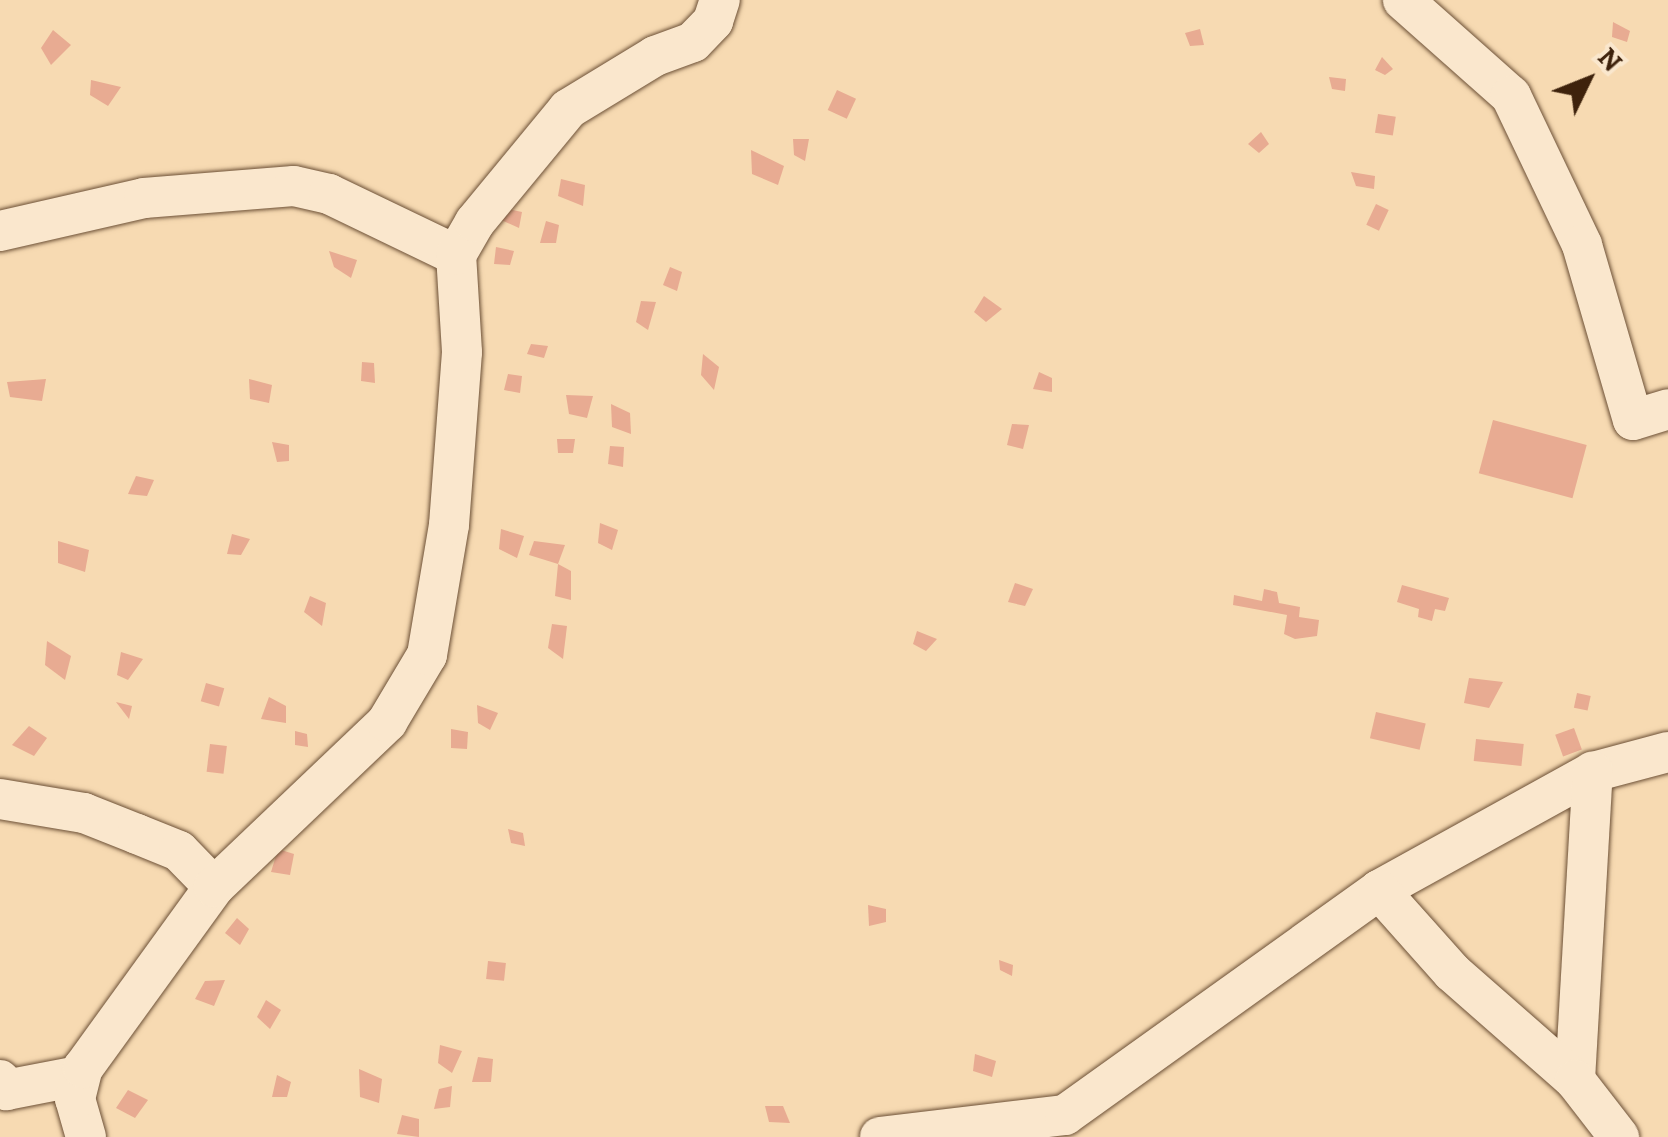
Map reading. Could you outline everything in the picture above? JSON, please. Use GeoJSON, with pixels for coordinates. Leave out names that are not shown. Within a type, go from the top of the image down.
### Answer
{"type":"FeatureCollection","features":[{"type":"Feature","properties":{"kind":"street"},"geometry":{"type":"LineString","coordinates":[[86,1137],[75,1098],[78,1076],[214,887],[387,722],[427,656],[449,525],[462,352],[456,255],[474,222],[568,110],[655,56],[693,42],[713,21],[720,0]]}},
{"type":"Feature","properties":{"kind":"street"},"geometry":{"type":"LineString","coordinates":[[1402,0],[1511,96],[1582,244],[1633,420],[1668,408]]}},
{"type":"Feature","properties":{"kind":"street"},"geometry":{"type":"LineString","coordinates":[[0,231],[144,198],[294,186],[329,194],[456,255]]}},
{"type":"Feature","properties":{"kind":"street"},"geometry":{"type":"LineString","coordinates":[[880,1137],[1065,1115],[1379,890],[1593,772],[1668,752]]}},
{"type":"Feature","properties":{"kind":"street"},"geometry":{"type":"LineString","coordinates":[[1575,1080],[1593,772]]}},
{"type":"Feature","properties":{"kind":"street"},"geometry":{"type":"LineString","coordinates":[[0,800],[84,813],[179,851],[214,887]]}},
{"type":"Feature","properties":{"kind":"street"},"geometry":{"type":"LineString","coordinates":[[1379,890],[1452,972],[1575,1080],[1620,1137]]}},
{"type":"Feature","properties":{"kind":"street"},"geometry":{"type":"LineString","coordinates":[[0,1080],[6,1090],[78,1076]]}},
{"type":"Feature","properties":{"kind":"building"},"geometry":{"type":"Polygon","coordinates":[[[1613,22],[1630,31],[1627,42],[1612,37],[1613,22]]]}},
{"type":"Feature","properties":{"kind":"building"},"geometry":{"type":"Polygon","coordinates":[[[1200,29],[1204,45],[1190,46],[1185,33],[1200,29]]]}},
{"type":"Feature","properties":{"kind":"building"},"geometry":{"type":"Polygon","coordinates":[[[53,30],[71,45],[51,65],[41,48],[53,30]]]}},
{"type":"Feature","properties":{"kind":"building"},"geometry":{"type":"Polygon","coordinates":[[[1382,57],[1393,69],[1385,75],[1375,70],[1382,57]]]}},
{"type":"Feature","properties":{"kind":"building"},"geometry":{"type":"Polygon","coordinates":[[[1329,77],[1346,79],[1345,91],[1332,89],[1329,77]]]}},
{"type":"Feature","properties":{"kind":"building"},"geometry":{"type":"Polygon","coordinates":[[[91,80],[121,87],[108,106],[90,95],[91,80]]]}},
{"type":"Feature","properties":{"kind":"building"},"geometry":{"type":"Polygon","coordinates":[[[837,90],[856,99],[847,119],[828,110],[837,90]]]}},
{"type":"Feature","properties":{"kind":"building"},"geometry":{"type":"Polygon","coordinates":[[[1378,114],[1396,117],[1393,136],[1375,133],[1378,114]]]}},
{"type":"Feature","properties":{"kind":"building"},"geometry":{"type":"Polygon","coordinates":[[[1261,132],[1269,144],[1259,153],[1248,144],[1261,132]]]}},
{"type":"Feature","properties":{"kind":"building"},"geometry":{"type":"Polygon","coordinates":[[[793,139],[809,139],[805,161],[794,155],[793,139]]]}},
{"type":"Feature","properties":{"kind":"building"},"geometry":{"type":"Polygon","coordinates":[[[751,150],[784,166],[778,185],[752,174],[751,150]]]}},
{"type":"Feature","properties":{"kind":"building"},"geometry":{"type":"Polygon","coordinates":[[[1351,172],[1375,176],[1374,189],[1356,186],[1351,172]]]}},
{"type":"Feature","properties":{"kind":"building"},"geometry":{"type":"Polygon","coordinates":[[[561,179],[585,185],[583,206],[558,196],[561,179]]]}},
{"type":"Feature","properties":{"kind":"building"},"geometry":{"type":"Polygon","coordinates":[[[1376,204],[1389,210],[1379,231],[1366,225],[1376,204]]]}},
{"type":"Feature","properties":{"kind":"building"},"geometry":{"type":"Polygon","coordinates":[[[504,208],[522,212],[519,228],[501,220],[504,208]]]}},
{"type":"Feature","properties":{"kind":"building"},"geometry":{"type":"Polygon","coordinates":[[[546,221],[559,225],[556,243],[540,243],[546,221]]]}},
{"type":"Feature","properties":{"kind":"building"},"geometry":{"type":"Polygon","coordinates":[[[496,247],[514,251],[510,265],[494,264],[496,247]]]}},
{"type":"Feature","properties":{"kind":"building"},"geometry":{"type":"Polygon","coordinates":[[[329,251],[357,260],[351,278],[334,267],[329,251]]]}},
{"type":"Feature","properties":{"kind":"building"},"geometry":{"type":"Polygon","coordinates":[[[670,267],[682,272],[677,291],[663,285],[670,267]]]}},
{"type":"Feature","properties":{"kind":"building"},"geometry":{"type":"Polygon","coordinates":[[[984,296],[1002,309],[986,322],[974,312],[984,296]]]}},
{"type":"Feature","properties":{"kind":"building"},"geometry":{"type":"Polygon","coordinates":[[[641,301],[656,302],[648,330],[636,322],[641,301]]]}},
{"type":"Feature","properties":{"kind":"building"},"geometry":{"type":"Polygon","coordinates":[[[531,344],[548,346],[544,358],[527,354],[531,344]]]}},
{"type":"Feature","properties":{"kind":"building"},"geometry":{"type":"Polygon","coordinates":[[[703,354],[719,367],[714,390],[701,375],[703,354]]]}},
{"type":"Feature","properties":{"kind":"building"},"geometry":{"type":"Polygon","coordinates":[[[362,362],[374,363],[375,383],[361,381],[362,362]]]}},
{"type":"Feature","properties":{"kind":"building"},"geometry":{"type":"Polygon","coordinates":[[[1039,372],[1052,378],[1052,392],[1033,389],[1039,372]]]}},
{"type":"Feature","properties":{"kind":"building"},"geometry":{"type":"Polygon","coordinates":[[[508,374],[522,376],[520,393],[504,390],[508,374]]]}},
{"type":"Feature","properties":{"kind":"building"},"geometry":{"type":"Polygon","coordinates":[[[46,379],[42,401],[10,397],[7,382],[46,379]]]}},
{"type":"Feature","properties":{"kind":"building"},"geometry":{"type":"Polygon","coordinates":[[[249,379],[272,385],[269,403],[250,399],[249,379]]]}},
{"type":"Feature","properties":{"kind":"building"},"geometry":{"type":"Polygon","coordinates":[[[566,395],[593,396],[587,418],[569,414],[566,395]]]}},
{"type":"Feature","properties":{"kind":"building"},"geometry":{"type":"Polygon","coordinates":[[[611,404],[630,413],[631,434],[612,427],[611,404]]]}},
{"type":"Feature","properties":{"kind":"building"},"geometry":{"type":"Polygon","coordinates":[[[1493,420],[1587,445],[1572,498],[1479,473],[1493,420]]]}},
{"type":"Feature","properties":{"kind":"building"},"geometry":{"type":"Polygon","coordinates":[[[1012,424],[1029,425],[1023,449],[1007,445],[1012,424]]]}},
{"type":"Feature","properties":{"kind":"building"},"geometry":{"type":"Polygon","coordinates":[[[557,439],[575,439],[573,453],[558,453],[557,439]]]}},
{"type":"Feature","properties":{"kind":"building"},"geometry":{"type":"Polygon","coordinates":[[[272,442],[289,445],[289,461],[277,462],[272,442]]]}},
{"type":"Feature","properties":{"kind":"building"},"geometry":{"type":"Polygon","coordinates":[[[610,446],[624,447],[623,467],[608,464],[610,446]]]}},
{"type":"Feature","properties":{"kind":"building"},"geometry":{"type":"Polygon","coordinates":[[[136,476],[154,480],[147,496],[128,494],[136,476]]]}},
{"type":"Feature","properties":{"kind":"building"},"geometry":{"type":"Polygon","coordinates":[[[600,523],[618,530],[612,550],[598,543],[600,523]]]}},
{"type":"Feature","properties":{"kind":"building"},"geometry":{"type":"Polygon","coordinates":[[[501,529],[524,536],[517,558],[499,549],[501,529]]]}},
{"type":"Feature","properties":{"kind":"building"},"geometry":{"type":"Polygon","coordinates":[[[232,534],[250,539],[241,555],[227,554],[232,534]]]}},
{"type":"Feature","properties":{"kind":"building"},"geometry":{"type":"Polygon","coordinates":[[[58,541],[89,550],[85,572],[58,563],[58,541]]]}},
{"type":"Feature","properties":{"kind":"building"},"geometry":{"type":"Polygon","coordinates":[[[534,541],[565,545],[558,564],[529,555],[534,541]]]}},
{"type":"Feature","properties":{"kind":"building"},"geometry":{"type":"Polygon","coordinates":[[[558,564],[571,571],[571,600],[555,596],[558,564]]]}},
{"type":"Feature","properties":{"kind":"building"},"geometry":{"type":"Polygon","coordinates":[[[1015,583],[1033,589],[1025,606],[1008,602],[1015,583]]]}},
{"type":"Feature","properties":{"kind":"building"},"geometry":{"type":"Polygon","coordinates":[[[1402,585],[1449,598],[1445,611],[1435,609],[1432,621],[1418,617],[1419,609],[1397,602],[1402,585]]]}},
{"type":"Feature","properties":{"kind":"building"},"geometry":{"type":"Polygon","coordinates":[[[1264,589],[1277,592],[1279,603],[1300,607],[1299,617],[1319,620],[1317,636],[1295,639],[1284,634],[1287,615],[1233,605],[1234,595],[1262,601],[1264,589]]]}},
{"type":"Feature","properties":{"kind":"building"},"geometry":{"type":"Polygon","coordinates":[[[310,596],[326,603],[322,626],[304,612],[310,596]]]}},
{"type":"Feature","properties":{"kind":"building"},"geometry":{"type":"Polygon","coordinates":[[[552,624],[567,626],[563,659],[548,648],[552,624]]]}},
{"type":"Feature","properties":{"kind":"building"},"geometry":{"type":"Polygon","coordinates":[[[917,631],[937,639],[926,651],[913,644],[917,631]]]}},
{"type":"Feature","properties":{"kind":"building"},"geometry":{"type":"Polygon","coordinates":[[[47,641],[71,656],[65,680],[45,665],[47,641]]]}},
{"type":"Feature","properties":{"kind":"building"},"geometry":{"type":"Polygon","coordinates":[[[121,652],[143,659],[128,680],[117,675],[121,652]]]}},
{"type":"Feature","properties":{"kind":"building"},"geometry":{"type":"Polygon","coordinates":[[[1469,678],[1503,682],[1489,708],[1464,703],[1469,678]]]}},
{"type":"Feature","properties":{"kind":"building"},"geometry":{"type":"Polygon","coordinates":[[[206,683],[224,688],[219,707],[201,701],[206,683]]]}},
{"type":"Feature","properties":{"kind":"building"},"geometry":{"type":"Polygon","coordinates":[[[1577,693],[1591,696],[1588,711],[1574,708],[1577,693]]]}},
{"type":"Feature","properties":{"kind":"building"},"geometry":{"type":"Polygon","coordinates":[[[269,697],[286,706],[286,723],[261,719],[269,697]]]}},
{"type":"Feature","properties":{"kind":"building"},"geometry":{"type":"Polygon","coordinates":[[[116,702],[132,706],[129,719],[116,702]]]}},
{"type":"Feature","properties":{"kind":"building"},"geometry":{"type":"Polygon","coordinates":[[[477,705],[498,713],[490,730],[478,723],[477,705]]]}},
{"type":"Feature","properties":{"kind":"building"},"geometry":{"type":"Polygon","coordinates":[[[1376,712],[1426,723],[1420,750],[1370,738],[1376,712]]]}},
{"type":"Feature","properties":{"kind":"building"},"geometry":{"type":"Polygon","coordinates":[[[29,726],[47,738],[34,756],[12,745],[29,726]]]}},
{"type":"Feature","properties":{"kind":"building"},"geometry":{"type":"Polygon","coordinates":[[[1574,728],[1582,750],[1563,756],[1555,735],[1574,728]]]}},
{"type":"Feature","properties":{"kind":"building"},"geometry":{"type":"Polygon","coordinates":[[[451,729],[468,732],[467,749],[451,748],[451,729]]]}},
{"type":"Feature","properties":{"kind":"building"},"geometry":{"type":"Polygon","coordinates":[[[295,731],[307,734],[308,747],[295,745],[295,731]]]}},
{"type":"Feature","properties":{"kind":"building"},"geometry":{"type":"Polygon","coordinates":[[[1476,739],[1524,744],[1521,766],[1474,761],[1476,739]]]}},
{"type":"Feature","properties":{"kind":"building"},"geometry":{"type":"Polygon","coordinates":[[[210,744],[227,746],[223,774],[207,772],[210,744]]]}},
{"type":"Feature","properties":{"kind":"building"},"geometry":{"type":"Polygon","coordinates":[[[508,829],[523,833],[525,846],[511,843],[508,829]]]}},
{"type":"Feature","properties":{"kind":"building"},"geometry":{"type":"Polygon","coordinates":[[[278,849],[294,854],[290,875],[271,872],[278,849]]]}},
{"type":"Feature","properties":{"kind":"building"},"geometry":{"type":"Polygon","coordinates":[[[868,905],[886,909],[886,922],[869,926],[868,905]]]}},
{"type":"Feature","properties":{"kind":"building"},"geometry":{"type":"Polygon","coordinates":[[[237,918],[249,929],[240,945],[225,933],[237,918]]]}},
{"type":"Feature","properties":{"kind":"building"},"geometry":{"type":"Polygon","coordinates":[[[999,960],[1013,965],[1012,976],[1000,970],[999,960]]]}},
{"type":"Feature","properties":{"kind":"building"},"geometry":{"type":"Polygon","coordinates":[[[488,961],[506,963],[504,981],[486,979],[488,961]]]}},
{"type":"Feature","properties":{"kind":"building"},"geometry":{"type":"Polygon","coordinates":[[[225,980],[214,1006],[195,999],[205,981],[225,980]]]}},
{"type":"Feature","properties":{"kind":"building"},"geometry":{"type":"Polygon","coordinates":[[[266,1000],[281,1010],[270,1029],[257,1017],[266,1000]]]}},
{"type":"Feature","properties":{"kind":"building"},"geometry":{"type":"Polygon","coordinates":[[[440,1045],[462,1051],[452,1073],[438,1063],[440,1045]]]}},
{"type":"Feature","properties":{"kind":"building"},"geometry":{"type":"Polygon","coordinates":[[[975,1054],[996,1061],[992,1077],[973,1071],[975,1054]]]}},
{"type":"Feature","properties":{"kind":"building"},"geometry":{"type":"Polygon","coordinates":[[[478,1057],[493,1059],[491,1082],[472,1082],[478,1057]]]}},
{"type":"Feature","properties":{"kind":"building"},"geometry":{"type":"Polygon","coordinates":[[[359,1069],[382,1079],[379,1103],[360,1097],[359,1069]]]}},
{"type":"Feature","properties":{"kind":"building"},"geometry":{"type":"Polygon","coordinates":[[[277,1075],[291,1082],[287,1097],[272,1097],[277,1075]]]}},
{"type":"Feature","properties":{"kind":"building"},"geometry":{"type":"Polygon","coordinates":[[[452,1086],[450,1107],[434,1109],[439,1089],[452,1086]]]}},
{"type":"Feature","properties":{"kind":"building"},"geometry":{"type":"Polygon","coordinates":[[[128,1090],[148,1100],[135,1118],[116,1108],[128,1090]]]}},
{"type":"Feature","properties":{"kind":"building"},"geometry":{"type":"Polygon","coordinates":[[[765,1106],[783,1106],[790,1123],[769,1122],[765,1106]]]}},
{"type":"Feature","properties":{"kind":"building"},"geometry":{"type":"Polygon","coordinates":[[[402,1115],[419,1119],[419,1137],[397,1134],[402,1115]]]}}]}
